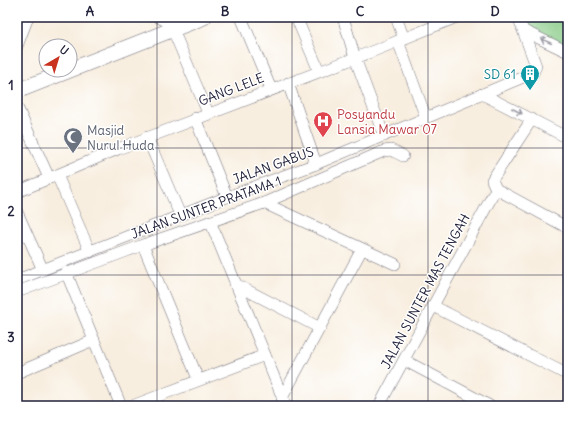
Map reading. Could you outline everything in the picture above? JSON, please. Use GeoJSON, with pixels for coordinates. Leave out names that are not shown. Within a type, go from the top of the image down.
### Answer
{"type":"FeatureCollection","features":[{"type":"Feature","properties":{"kind":"street"},"geometry":{"type":"LineString","coordinates":[[17,46],[28,17]]}},
{"type":"Feature","properties":{"kind":"street"},"geometry":{"type":"LineString","coordinates":[[158,17],[176,29],[208,114]]}},
{"type":"Feature","properties":{"kind":"street"},"geometry":{"type":"LineString","coordinates":[[17,91],[204,17]]}},
{"type":"Feature","properties":{"kind":"street"},"geometry":{"type":"LineString","coordinates":[[242,17],[271,89]]}},
{"type":"Feature","properties":{"kind":"street"},"geometry":{"type":"LineString","coordinates":[[296,17],[319,71]]}},
{"type":"Feature","properties":{"kind":"street"},"geometry":{"type":"LineString","coordinates":[[343,17],[355,58],[384,136]]}},
{"type":"Feature","properties":{"kind":"street"},"geometry":{"type":"LineString","coordinates":[[396,17],[401,40],[426,118]]}},
{"type":"Feature","properties":{"kind":"street","name":"GANG LELE"},"geometry":{"type":"LineString","coordinates":[[17,192],[147,137],[355,58],[456,17]]}},
{"type":"Feature","properties":{"kind":"street"},"geometry":{"type":"LineString","coordinates":[[518,17],[524,31],[568,52]]}},
{"type":"Feature","properties":{"kind":"street","name":"JALAN GABUS"},"geometry":{"type":"LineString","coordinates":[[17,280],[226,197],[316,164],[532,73],[536,66],[524,31]]}},
{"type":"Feature","properties":{"kind":"street"},"geometry":{"type":"LineString","coordinates":[[288,83],[316,164]]}},
{"type":"Feature","properties":{"kind":"street"},"geometry":{"type":"LineString","coordinates":[[482,94],[568,138]]}},
{"type":"Feature","properties":{"kind":"street"},"geometry":{"type":"LineString","coordinates":[[17,107],[90,252]]}},
{"type":"Feature","properties":{"kind":"street"},"geometry":{"type":"LineString","coordinates":[[195,118],[226,197]]}},
{"type":"Feature","properties":{"kind":"street"},"geometry":{"type":"LineString","coordinates":[[532,119],[492,180],[496,189],[568,228]]}},
{"type":"Feature","properties":{"kind":"street"},"geometry":{"type":"LineString","coordinates":[[147,137],[180,215]]}},
{"type":"Feature","properties":{"kind":"street","name":"JALAN SUNTER PRATAMA 1"},"geometry":{"type":"LineString","coordinates":[[17,292],[66,272],[264,203],[384,151],[391,150],[403,156]]}},
{"type":"Feature","properties":{"kind":"street","name":"JALAN SUNTER MAS TENGAH"},"geometry":{"type":"LineString","coordinates":[[379,406],[496,189]]}},
{"type":"Feature","properties":{"kind":"street"},"geometry":{"type":"LineString","coordinates":[[264,203],[395,264]]}},
{"type":"Feature","properties":{"kind":"street"},"geometry":{"type":"LineString","coordinates":[[17,212],[43,270]]}},
{"type":"Feature","properties":{"kind":"street"},"geometry":{"type":"LineString","coordinates":[[210,221],[284,402]]}},
{"type":"Feature","properties":{"kind":"street"},"geometry":{"type":"LineString","coordinates":[[143,245],[198,380]]}},
{"type":"Feature","properties":{"kind":"street"},"geometry":{"type":"LineString","coordinates":[[284,402],[320,328],[362,249]]}},
{"type":"Feature","properties":{"kind":"street"},"geometry":{"type":"LineString","coordinates":[[66,272],[121,406]]}},
{"type":"Feature","properties":{"kind":"street"},"geometry":{"type":"LineString","coordinates":[[235,284],[320,328]]}},
{"type":"Feature","properties":{"kind":"street"},"geometry":{"type":"LineString","coordinates":[[433,306],[568,375]]}},
{"type":"Feature","properties":{"kind":"street"},"geometry":{"type":"LineString","coordinates":[[17,373],[94,340]]}},
{"type":"Feature","properties":{"kind":"street"},"geometry":{"type":"LineString","coordinates":[[132,406],[265,355]]}},
{"type":"Feature","properties":{"kind":"street"},"geometry":{"type":"LineString","coordinates":[[404,360],[490,406]]}},
{"type":"Feature","properties":{"kind":"green space"},"geometry":{"type":"Polygon","coordinates":[[[522,17],[568,17],[568,49],[527,28],[522,17]]]}},
{"type":"Feature","properties":{"kind":"place","name":"SD 61"},"geometry":{"type":"Point","coordinates":[530,91]}},
{"type":"Feature","properties":{"kind":"place","name":"Posyandu Lansia Mawar 07"},"geometry":{"type":"Point","coordinates":[323,138]}},
{"type":"Feature","properties":{"kind":"place","name":"Masjid Nurul Huda"},"geometry":{"type":"Point","coordinates":[73,154]}}]}
